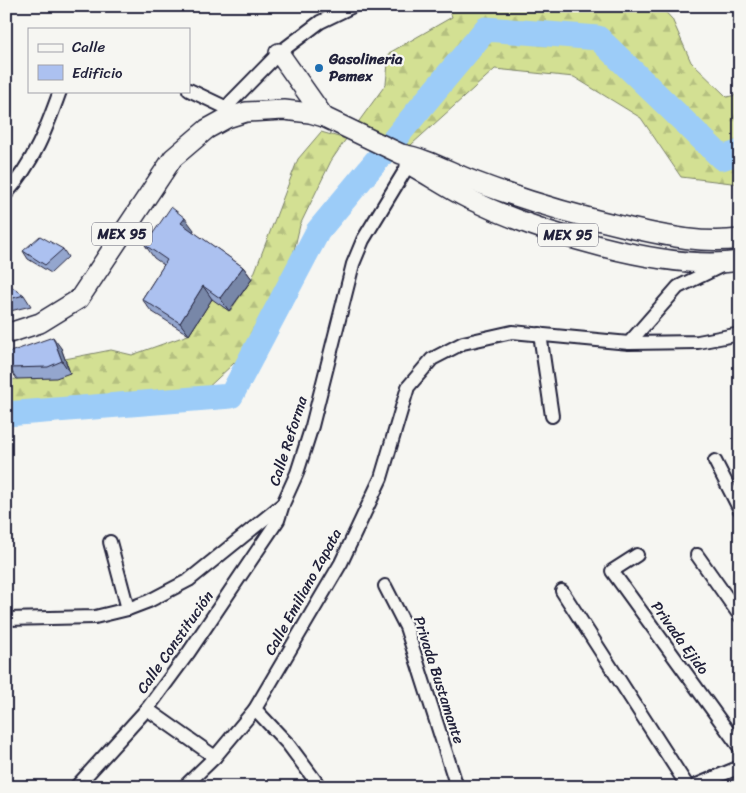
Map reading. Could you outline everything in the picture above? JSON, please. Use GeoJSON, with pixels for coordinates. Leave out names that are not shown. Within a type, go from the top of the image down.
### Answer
{"type":"FeatureCollection","features":[{"type":"Feature","properties":{"kind":"main road"},"geometry":{"type":"LineString","coordinates":[[279,53],[324,117]]}},
{"type":"Feature","properties":{"kind":"main road","name":"MEX 95"},"geometry":{"type":"LineString","coordinates":[[6,334],[40,323],[79,299],[173,158],[228,114],[246,112],[284,110],[324,117],[404,156],[469,199],[557,232],[610,248],[664,259],[697,263],[735,262]]}},
{"type":"Feature","properties":{"kind":"main road","name":"MEX 95"},"geometry":{"type":"LineString","coordinates":[[404,156],[519,197],[610,224],[687,240],[740,239]]}},
{"type":"Feature","properties":{"kind":"street"},"geometry":{"type":"LineString","coordinates":[[190,91],[228,114],[231,102],[279,53],[320,22],[353,6]]}},
{"type":"Feature","properties":{"kind":"street"},"geometry":{"type":"LineString","coordinates":[[6,194],[31,162],[60,92]]}},
{"type":"Feature","properties":{"kind":"street","name":"Calle Reforma"},"geometry":{"type":"LineString","coordinates":[[6,619],[95,617],[128,610],[189,580],[283,504],[297,473],[312,426],[353,264],[404,156]]}},
{"type":"Feature","properties":{"kind":"street"},"geometry":{"type":"LineString","coordinates":[[629,343],[678,288],[735,262]]}},
{"type":"Feature","properties":{"kind":"street","name":"Calle Emiliano Zapata"},"geometry":{"type":"LineString","coordinates":[[184,787],[215,757],[255,709],[341,564],[380,478],[408,387],[432,360],[463,343],[512,332],[629,343],[698,342],[740,334]]}},
{"type":"Feature","properties":{"kind":"street"},"geometry":{"type":"LineString","coordinates":[[540,334],[552,416]]}},
{"type":"Feature","properties":{"kind":"street"},"geometry":{"type":"LineString","coordinates":[[715,461],[740,510]]}},
{"type":"Feature","properties":{"kind":"street","name":"Calle Constitución"},"geometry":{"type":"LineString","coordinates":[[76,787],[147,709],[190,652],[278,520],[283,504]]}},
{"type":"Feature","properties":{"kind":"street"},"geometry":{"type":"LineString","coordinates":[[110,542],[128,610]]}},
{"type":"Feature","properties":{"kind":"street","name":"Privada Ejido"},"geometry":{"type":"LineString","coordinates":[[637,555],[612,571],[740,748]]}},
{"type":"Feature","properties":{"kind":"street"},"geometry":{"type":"LineString","coordinates":[[697,555],[740,616]]}},
{"type":"Feature","properties":{"kind":"street","name":"Privada Bustamante"},"geometry":{"type":"LineString","coordinates":[[385,586],[406,627],[457,787]]}},
{"type":"Feature","properties":{"kind":"street"},"geometry":{"type":"LineString","coordinates":[[562,592],[688,787]]}},
{"type":"Feature","properties":{"kind":"street"},"geometry":{"type":"LineString","coordinates":[[147,709],[215,757]]}},
{"type":"Feature","properties":{"kind":"street"},"geometry":{"type":"LineString","coordinates":[[255,709],[288,744],[320,787]]}},
{"type":"Feature","properties":{"kind":"street"},"geometry":{"type":"LineString","coordinates":[[692,787],[740,767]]}},
{"type":"Feature","properties":{"kind":"green space"},"geometry":{"type":"Polygon","coordinates":[[[448,6],[660,6],[672,19],[691,62],[727,97],[740,94],[740,184],[681,177],[641,118],[574,77],[495,69],[401,154],[346,139],[386,84],[389,53],[452,17],[448,6]]]}},
{"type":"Feature","properties":{"kind":"green space"},"geometry":{"type":"Polygon","coordinates":[[[321,132],[346,139],[331,161],[300,225],[285,290],[249,349],[202,393],[148,410],[6,411],[6,380],[17,379],[65,359],[111,350],[132,355],[188,335],[212,298],[230,311],[252,279],[298,159],[321,132]]]}},
{"type":"Feature","properties":{"kind":"building"},"geometry":{"type":"Polygon","coordinates":[[[740,19],[740,34],[736,35],[733,21],[740,19]]]}},
{"type":"Feature","properties":{"kind":"building"},"geometry":{"type":"Polygon","coordinates":[[[171,207],[185,218],[181,223],[243,267],[220,298],[203,286],[180,323],[142,299],[167,260],[145,245],[171,207]]]}},
{"type":"Feature","properties":{"kind":"building"},"geometry":{"type":"Polygon","coordinates":[[[40,236],[63,249],[45,265],[23,251],[40,236]]]}},
{"type":"Feature","properties":{"kind":"building"},"geometry":{"type":"Polygon","coordinates":[[[6,283],[24,295],[6,300],[6,283]]]}},
{"type":"Feature","properties":{"kind":"building"},"geometry":{"type":"Polygon","coordinates":[[[53,337],[62,361],[48,367],[9,368],[7,353],[53,337]]]}},
{"type":"Feature","properties":{"kind":"waterway"},"geometry":{"type":"LineString","coordinates":[[6,414],[231,396],[318,231],[486,29],[598,38],[722,158],[740,152]]}},
{"type":"Feature","properties":{"kind":"place","name":"Gasolineria Pemex"},"geometry":{"type":"Point","coordinates":[319,68]}}]}
